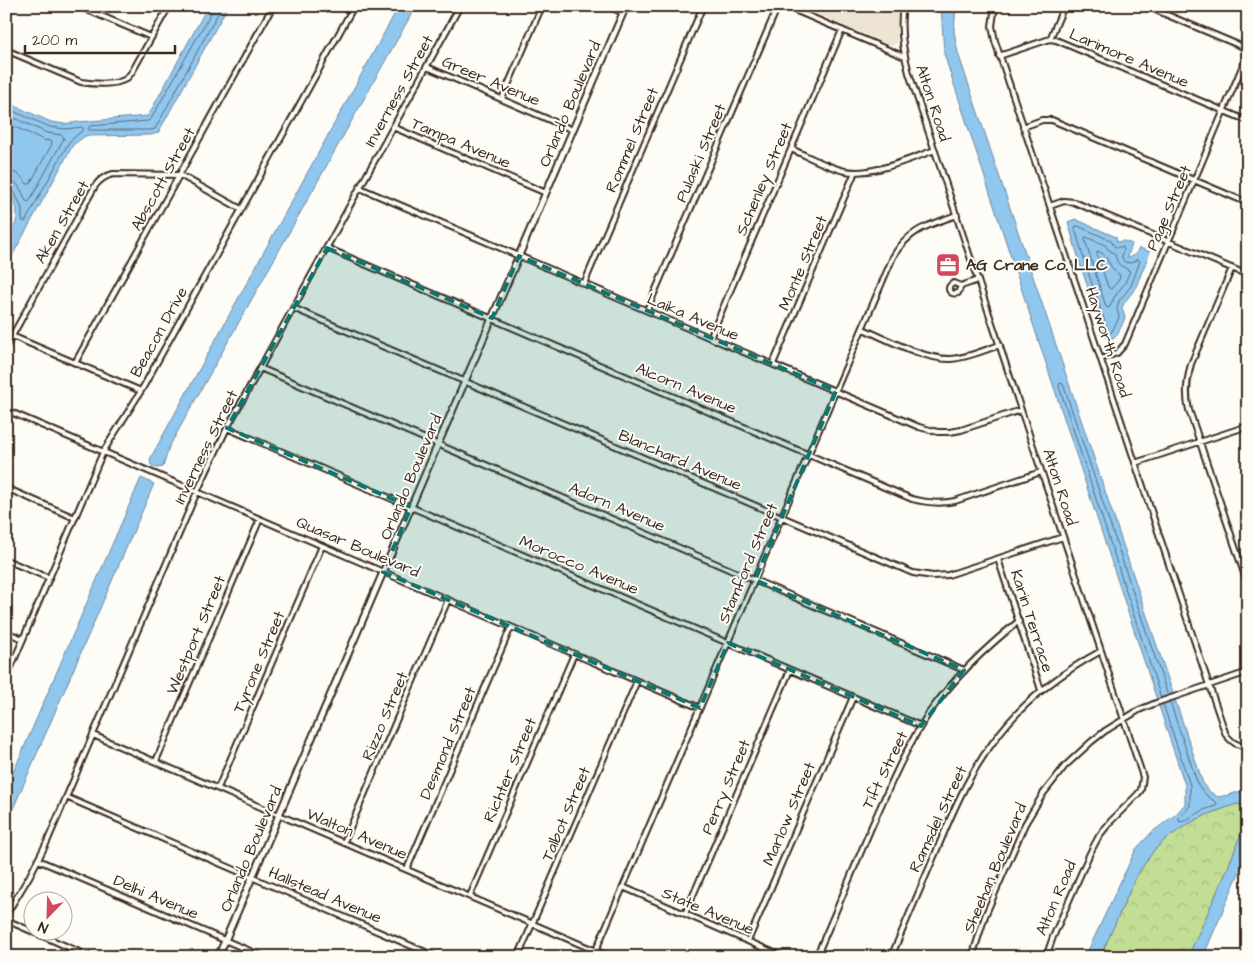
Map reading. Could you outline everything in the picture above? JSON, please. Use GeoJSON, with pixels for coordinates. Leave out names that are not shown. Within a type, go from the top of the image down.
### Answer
{"type":"FeatureCollection","features":[{"type":"Feature","properties":{"kind":"street"},"geometry":{"type":"LineString","coordinates":[[78,6],[151,37]]}},
{"type":"Feature","properties":{"kind":"street"},"geometry":{"type":"LineString","coordinates":[[6,50],[81,82],[116,83],[126,79],[132,72],[169,6]]}},
{"type":"Feature","properties":{"kind":"street","name":"Abscott Street"},"geometry":{"type":"LineString","coordinates":[[75,363],[273,6]]}},
{"type":"Feature","properties":{"kind":"street","name":"Beacon Drive"},"geometry":{"type":"LineString","coordinates":[[6,679],[104,452],[141,391],[354,6]]}},
{"type":"Feature","properties":{"kind":"street","name":"Inverness Street"},"geometry":{"type":"LineString","coordinates":[[6,915],[38,860],[197,492],[227,428],[460,6]]}},
{"type":"Feature","properties":{"kind":"street"},"geometry":{"type":"LineString","coordinates":[[502,99],[542,6]]}},
{"type":"Feature","properties":{"kind":"street"},"geometry":{"type":"LineString","coordinates":[[608,6],[623,13]]}},
{"type":"Feature","properties":{"kind":"street","name":"Orlando Boulevard"},"geometry":{"type":"LineString","coordinates":[[218,957],[626,6]]}},
{"type":"Feature","properties":{"kind":"street","name":"Rommel Street"},"geometry":{"type":"LineString","coordinates":[[584,284],[703,6]]}},
{"type":"Feature","properties":{"kind":"street","name":"Pulaski Street"},"geometry":{"type":"LineString","coordinates":[[647,310],[778,6]]}},
{"type":"Feature","properties":{"kind":"street"},"geometry":{"type":"LineString","coordinates":[[785,6],[905,57]]}},
{"type":"Feature","properties":{"kind":"street","name":"Alton Road"},"geometry":{"type":"LineString","coordinates":[[903,6],[902,32],[905,57],[1142,777],[1140,790],[1137,795],[1111,821],[1094,844],[1046,957]]}},
{"type":"Feature","properties":{"kind":"street","name":"Hayworth Road"},"geometry":{"type":"LineString","coordinates":[[995,6],[992,26],[994,41],[1226,735],[1235,744],[1248,746]]}},
{"type":"Feature","properties":{"kind":"street"},"geometry":{"type":"LineString","coordinates":[[1050,39],[1064,6]]}},
{"type":"Feature","properties":{"kind":"street"},"geometry":{"type":"LineString","coordinates":[[1146,6],[1248,49]]}},
{"type":"Feature","properties":{"kind":"street","name":"Schenley Street"},"geometry":{"type":"LineString","coordinates":[[710,338],[842,30]]}},
{"type":"Feature","properties":{"kind":"street","name":"Larimore Avenue"},"geometry":{"type":"LineString","coordinates":[[999,56],[1050,39],[1056,40],[1248,121]]}},
{"type":"Feature","properties":{"kind":"street","name":"Page Street"},"geometry":{"type":"LineString","coordinates":[[1101,359],[1117,353],[1125,344],[1248,53]]}},
{"type":"Feature","properties":{"kind":"street","name":"Greer Avenue"},"geometry":{"type":"LineString","coordinates":[[427,67],[573,130]]}},
{"type":"Feature","properties":{"kind":"street"},"geometry":{"type":"LineString","coordinates":[[1023,127],[1042,120],[1052,120],[1248,202]]}},
{"type":"Feature","properties":{"kind":"street","name":"Tampa Avenue"},"geometry":{"type":"LineString","coordinates":[[393,128],[546,193]]}},
{"type":"Feature","properties":{"kind":"street"},"geometry":{"type":"LineString","coordinates":[[791,149],[836,168],[855,172],[877,170],[935,150]]}},
{"type":"Feature","properties":{"kind":"street","name":"Monte Street"},"geometry":{"type":"LineString","coordinates":[[773,364],[855,172]]}},
{"type":"Feature","properties":{"kind":"street","name":"Aken Street"},"geometry":{"type":"LineString","coordinates":[[6,347],[99,180],[113,174],[180,174]]}},
{"type":"Feature","properties":{"kind":"street"},"geometry":{"type":"LineString","coordinates":[[180,174],[242,209]]}},
{"type":"Feature","properties":{"kind":"street","name":"Laika Avenue"},"geometry":{"type":"LineString","coordinates":[[360,188],[919,427],[938,432],[950,432],[1021,410]]}},
{"type":"Feature","properties":{"kind":"street"},"geometry":{"type":"LineString","coordinates":[[1050,206],[1064,201],[1074,202],[1248,275]]}},
{"type":"Feature","properties":{"kind":"street","name":"Stamford Street"},"geometry":{"type":"LineString","coordinates":[[596,950],[893,257],[902,244],[917,230],[957,215]]}},
{"type":"Feature","properties":{"kind":"street","name":"Alcorn Avenue"},"geometry":{"type":"LineString","coordinates":[[327,248],[912,499],[932,503],[955,501],[1042,472]]}},
{"type":"Feature","properties":{"kind":"street"},"geometry":{"type":"LineString","coordinates":[[1232,268],[1191,364],[1187,396],[1200,442],[1248,585]]}},
{"type":"Feature","properties":{"kind":"street"},"geometry":{"type":"LineString","coordinates":[[961,286],[978,280]]}},
{"type":"Feature","properties":{"kind":"street","name":"Blanchard Avenue"},"geometry":{"type":"LineString","coordinates":[[294,308],[913,573],[933,576],[948,575],[1063,537]]}},
{"type":"Feature","properties":{"kind":"street"},"geometry":{"type":"LineString","coordinates":[[863,329],[922,354],[940,358],[952,359],[962,357],[1000,345]]}},
{"type":"Feature","properties":{"kind":"street"},"geometry":{"type":"LineString","coordinates":[[12,336],[141,391]]}},
{"type":"Feature","properties":{"kind":"street","name":"Adorn Avenue"},"geometry":{"type":"LineString","coordinates":[[260,368],[964,670]]}},
{"type":"Feature","properties":{"kind":"street","name":"Quasar Boulevard"},"geometry":{"type":"LineString","coordinates":[[6,410],[700,708]]}},
{"type":"Feature","properties":{"kind":"street"},"geometry":{"type":"LineString","coordinates":[[1135,463],[1248,426]]}},
{"type":"Feature","properties":{"kind":"street","name":"Morocco Avenue"},"geometry":{"type":"LineString","coordinates":[[227,428],[921,726]]}},
{"type":"Feature","properties":{"kind":"street"},"geometry":{"type":"LineString","coordinates":[[6,488],[75,518]]}},
{"type":"Feature","properties":{"kind":"street","name":"Westport Street"},"geometry":{"type":"LineString","coordinates":[[156,762],[260,519]]}},
{"type":"Feature","properties":{"kind":"street","name":"Tyrone Street"},"geometry":{"type":"LineString","coordinates":[[218,788],[322,546]]}},
{"type":"Feature","properties":{"kind":"street","name":"Karin Terrace"},"geometry":{"type":"LineString","coordinates":[[998,559],[1041,690]]}},
{"type":"Feature","properties":{"kind":"street"},"geometry":{"type":"LineString","coordinates":[[6,560],[49,578]]}},
{"type":"Feature","properties":{"kind":"street","name":"Rizzo Street"},"geometry":{"type":"LineString","coordinates":[[344,842],[448,600]]}},
{"type":"Feature","properties":{"kind":"street","name":"Tift Street"},"geometry":{"type":"LineString","coordinates":[[816,957],[907,749],[942,696],[964,670],[992,643],[1019,621]]}},
{"type":"Feature","properties":{"kind":"street","name":"Desmond Street"},"geometry":{"type":"LineString","coordinates":[[407,869],[511,627]]}},
{"type":"Feature","properties":{"kind":"street"},"geometry":{"type":"LineString","coordinates":[[6,632],[23,639]]}},
{"type":"Feature","properties":{"kind":"street","name":"Ramsdel Street"},"geometry":{"type":"LineString","coordinates":[[891,957],[954,810],[967,782],[985,753],[1020,710],[1041,690],[1072,668],[1101,651]]}},
{"type":"Feature","properties":{"kind":"street","name":"Richter Street"},"geometry":{"type":"LineString","coordinates":[[470,896],[574,654]]}},
{"type":"Feature","properties":{"kind":"street","name":"Perry Street"},"geometry":{"type":"LineString","coordinates":[[685,914],[790,670]]}},
{"type":"Feature","properties":{"kind":"street","name":"Sheehan Boulevard"},"geometry":{"type":"LineString","coordinates":[[972,957],[985,916],[1033,808],[1053,779],[1077,753],[1123,719],[1156,703],[1248,672]]}},
{"type":"Feature","properties":{"kind":"street","name":"Talbot Street"},"geometry":{"type":"LineString","coordinates":[[518,957],[637,681]]}},
{"type":"Feature","properties":{"kind":"street","name":"Marlow Street"},"geometry":{"type":"LineString","coordinates":[[748,942],[853,697]]}},
{"type":"Feature","properties":{"kind":"street","name":"Walton Avenue"},"geometry":{"type":"LineString","coordinates":[[93,734],[610,957]]}},
{"type":"Feature","properties":{"kind":"street","name":"Hallstead Avenue"},"geometry":{"type":"LineString","coordinates":[[66,798],[437,957]]}},
{"type":"Feature","properties":{"kind":"street","name":"Delhi Avenue"},"geometry":{"type":"LineString","coordinates":[[38,860],[264,957]]}},
{"type":"Feature","properties":{"kind":"street","name":"State Avenue"},"geometry":{"type":"LineString","coordinates":[[622,888],[784,957]]}},
{"type":"Feature","properties":{"kind":"street"},"geometry":{"type":"LineString","coordinates":[[6,920],[91,957]]}},
{"type":"Feature","properties":{"kind":"street"},"geometry":{"type":"LineString","coordinates":[[1243,957],[1248,947]]}},
{"type":"Feature","properties":{"kind":"highlighted area"},"geometry":{"type":"Polygon","coordinates":[[[327,248],[492,318],[519,256],[836,391],[755,580],[964,670],[921,726],[728,643],[700,708],[383,572],[411,507],[227,428],[327,248]]]}},
{"type":"Feature","properties":{"kind":"shaded area"},"geometry":{"type":"Polygon","coordinates":[[[796,6],[898,6],[897,43],[892,46],[796,6]]]}},
{"type":"Feature","properties":{"kind":"green space"},"geometry":{"type":"Polygon","coordinates":[[[1237,804],[1244,805],[1248,814],[1228,868],[1188,957],[1100,957],[1137,875],[1154,850],[1167,838],[1188,824],[1208,814],[1237,804]]]}},
{"type":"Feature","properties":{"kind":"water"},"geometry":{"type":"Polygon","coordinates":[[[208,6],[228,6],[158,133],[151,135],[85,136],[73,145],[6,267],[6,240],[16,223],[17,209],[9,190],[6,189],[6,102],[51,122],[65,124],[148,116],[208,6]]]}},
{"type":"Feature","properties":{"kind":"water"},"geometry":{"type":"Polygon","coordinates":[[[399,6],[416,6],[169,447],[163,467],[157,468],[151,465],[150,459],[399,6]]]}},
{"type":"Feature","properties":{"kind":"water"},"geometry":{"type":"Polygon","coordinates":[[[941,6],[956,6],[954,31],[958,53],[1203,783],[1210,792],[1218,797],[1248,789],[1248,811],[1244,805],[1237,804],[1208,814],[1167,838],[1154,850],[1137,875],[1100,957],[1085,957],[1136,849],[1152,832],[1175,815],[1185,804],[1185,785],[944,54],[941,6]]]}},
{"type":"Feature","properties":{"kind":"water"},"geometry":{"type":"Polygon","coordinates":[[[1075,219],[1116,237],[1117,242],[1124,241],[1132,244],[1127,255],[1128,258],[1136,254],[1140,248],[1150,252],[1135,289],[1122,308],[1125,318],[1117,334],[1108,339],[1104,335],[1068,222],[1075,219]]]}},
{"type":"Feature","properties":{"kind":"water"},"geometry":{"type":"Polygon","coordinates":[[[141,478],[154,484],[6,825],[6,789],[141,478]]]}},
{"type":"Feature","properties":{"kind":"water"},"geometry":{"type":"Polygon","coordinates":[[[1248,814],[1248,852],[1203,957],[1188,957],[1228,868],[1248,814]]]}},
{"type":"Feature","properties":{"kind":"place","name":"AG Crane Co. LLC"},"geometry":{"type":"Point","coordinates":[948,265]}}]}
